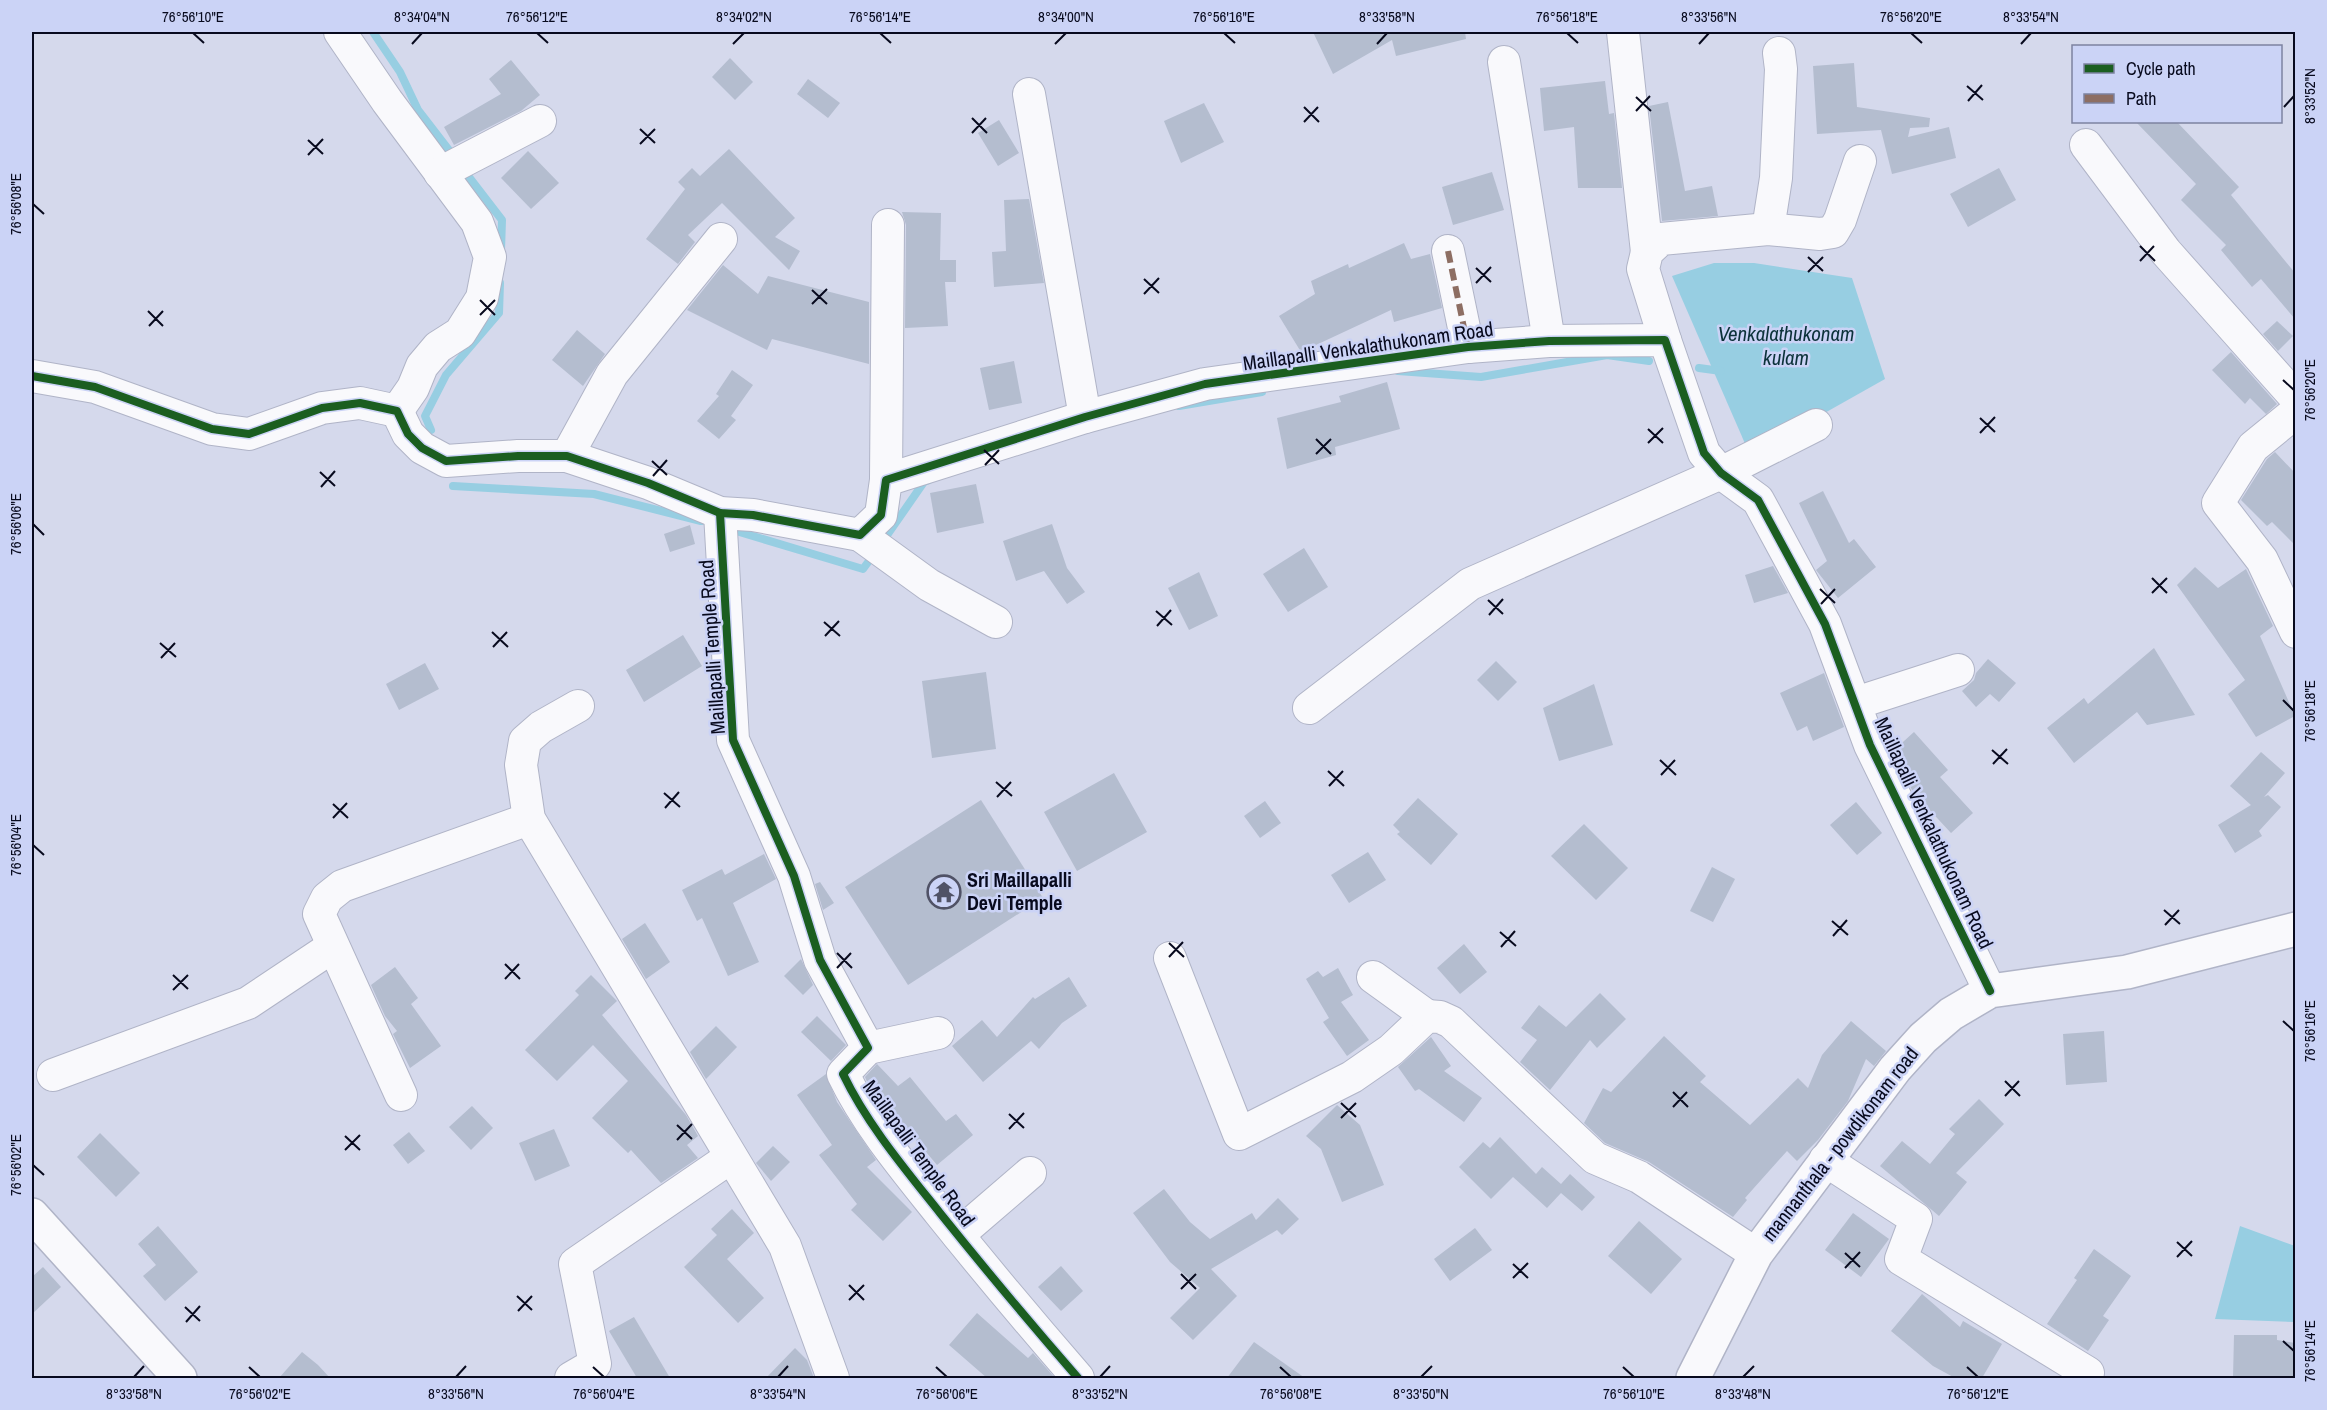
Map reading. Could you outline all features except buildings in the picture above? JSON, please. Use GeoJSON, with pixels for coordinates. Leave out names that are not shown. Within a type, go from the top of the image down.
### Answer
{"type":"FeatureCollection","features":[{"type":"Feature","properties":{"kind":"main road","name":"mannanthala - powdikonam road"},"geometry":{"type":"LineString","coordinates":[[1694,1378],[1755,1254],[1895,1069],[1923,1038],[1951,1014],[1990,991],[2127,972],[2295,929]]}},
{"type":"Feature","properties":{"kind":"main road"},"geometry":{"type":"LineString","coordinates":[[32,1215],[180,1378]]}},
{"type":"Feature","properties":{"kind":"street"},"geometry":{"type":"LineString","coordinates":[[340,32],[477,222],[490,257],[482,298],[460,333],[438,347],[422,366],[413,388],[397,411]]}},
{"type":"Feature","properties":{"kind":"street"},"geometry":{"type":"LineString","coordinates":[[1623,32],[1647,252],[1643,268],[1665,340]]}},
{"type":"Feature","properties":{"kind":"street"},"geometry":{"type":"LineString","coordinates":[[1768,230],[1776,178],[1781,69],[1779,53]]}},
{"type":"Feature","properties":{"kind":"street"},"geometry":{"type":"LineString","coordinates":[[1504,62],[1549,341]]}},
{"type":"Feature","properties":{"kind":"street"},"geometry":{"type":"LineString","coordinates":[[1029,94],[1085,417]]}},
{"type":"Feature","properties":{"kind":"street"},"geometry":{"type":"LineString","coordinates":[[440,173],[540,121]]}},
{"type":"Feature","properties":{"kind":"street"},"geometry":{"type":"LineString","coordinates":[[2086,145],[2166,252],[2295,398]]}},
{"type":"Feature","properties":{"kind":"street"},"geometry":{"type":"LineString","coordinates":[[1647,252],[1661,239],[1768,230],[1820,234],[1833,232],[1840,220],[1860,161]]}},
{"type":"Feature","properties":{"kind":"street"},"geometry":{"type":"LineString","coordinates":[[860,535],[881,515],[886,480],[888,225]]}},
{"type":"Feature","properties":{"kind":"street"},"geometry":{"type":"LineString","coordinates":[[567,456],[612,374],[721,239]]}},
{"type":"Feature","properties":{"kind":"street"},"geometry":{"type":"LineString","coordinates":[[1448,251],[1468,347]]}},
{"type":"Feature","properties":{"kind":"street","name":"Maillapalli Venkalathukonam Road"},"geometry":{"type":"LineString","coordinates":[[886,480],[1085,417],[1205,384],[1468,347],[1549,341],[1665,340],[1704,453],[1721,473],[1758,500],[1825,624],[1870,745],[1990,991]]}},
{"type":"Feature","properties":{"kind":"street"},"geometry":{"type":"LineString","coordinates":[[32,376],[95,387],[213,429],[249,434],[322,408],[360,403],[397,411]]}},
{"type":"Feature","properties":{"kind":"street"},"geometry":{"type":"LineString","coordinates":[[397,411],[408,434],[422,448],[446,461],[518,456],[567,456],[648,483],[720,513],[753,515],[860,535],[929,585],[996,622]]}},
{"type":"Feature","properties":{"kind":"street"},"geometry":{"type":"LineString","coordinates":[[2295,412],[2253,447],[2218,503],[2262,560],[2295,632]]}},
{"type":"Feature","properties":{"kind":"street"},"geometry":{"type":"LineString","coordinates":[[1309,708],[1470,584],[1721,473],[1816,425]]}},
{"type":"Feature","properties":{"kind":"street","name":"Maillapalli Temple Road"},"geometry":{"type":"LineString","coordinates":[[720,513],[734,741],[794,876],[820,960],[868,1048],[843,1074],[855,1098],[958,1235],[1021,1314],[1078,1378]]}},
{"type":"Feature","properties":{"kind":"street"},"geometry":{"type":"LineString","coordinates":[[1856,703],[1958,670]]}},
{"type":"Feature","properties":{"kind":"street"},"geometry":{"type":"LineString","coordinates":[[578,706],[541,727],[525,741],[521,765],[528,819],[785,1246],[833,1378]]}},
{"type":"Feature","properties":{"kind":"street"},"geometry":{"type":"LineString","coordinates":[[401,1095],[319,914],[327,898],[342,886],[528,819]]}},
{"type":"Feature","properties":{"kind":"street"},"geometry":{"type":"LineString","coordinates":[[53,1075],[248,1003],[332,947]]}},
{"type":"Feature","properties":{"kind":"street"},"geometry":{"type":"LineString","coordinates":[[1170,958],[1239,1134],[1352,1077],[1391,1050],[1427,1016]]}},
{"type":"Feature","properties":{"kind":"street"},"geometry":{"type":"LineString","coordinates":[[1373,977],[1427,1016],[1440,1017],[1451,1022],[1596,1158],[1639,1177],[1755,1254]]}},
{"type":"Feature","properties":{"kind":"street"},"geometry":{"type":"LineString","coordinates":[[868,1048],[938,1034]]}},
{"type":"Feature","properties":{"kind":"street"},"geometry":{"type":"LineString","coordinates":[[572,1378],[595,1364],[575,1264],[731,1157]]}},
{"type":"Feature","properties":{"kind":"street"},"geometry":{"type":"LineString","coordinates":[[1825,1160],[1916,1219],[1901,1259],[2088,1373]]}},
{"type":"Feature","properties":{"kind":"street"},"geometry":{"type":"LineString","coordinates":[[958,1235],[1030,1173]]}},
{"type":"Feature","properties":{"kind":"water","name":"Venkalathukonam kulam"},"geometry":{"type":"Polygon","coordinates":[[[1714,263],[1754,263],[1852,278],[1885,379],[1750,455],[1672,276],[1714,263]]]}},
{"type":"Feature","properties":{"kind":"water"},"geometry":{"type":"Polygon","coordinates":[[[2240,1226],[2295,1246],[2295,1322],[2215,1319],[2240,1226]]]}},
{"type":"Feature","properties":{"kind":"waterway"},"geometry":{"type":"LineString","coordinates":[[373,32],[400,72],[418,110],[455,158]]}},
{"type":"Feature","properties":{"kind":"waterway"},"geometry":{"type":"LineString","coordinates":[[462,168],[502,220],[501,250]]}},
{"type":"Feature","properties":{"kind":"waterway"},"geometry":{"type":"LineString","coordinates":[[431,430],[425,416],[446,375],[499,313],[500,283]]}},
{"type":"Feature","properties":{"kind":"waterway"},"geometry":{"type":"LineString","coordinates":[[1398,371],[1481,377],[1607,355],[1649,361]]}},
{"type":"Feature","properties":{"kind":"waterway"},"geometry":{"type":"LineString","coordinates":[[1699,368],[1721,371]]}},
{"type":"Feature","properties":{"kind":"waterway"},"geometry":{"type":"LineString","coordinates":[[1179,406],[1262,392]]}},
{"type":"Feature","properties":{"kind":"waterway"},"geometry":{"type":"LineString","coordinates":[[883,541],[924,482],[929,480]]}},
{"type":"Feature","properties":{"kind":"waterway"},"geometry":{"type":"LineString","coordinates":[[453,486],[594,494],[701,521]]}},
{"type":"Feature","properties":{"kind":"waterway"},"geometry":{"type":"LineString","coordinates":[[736,531],[863,569],[874,554]]}},
{"type":"Feature","properties":{"kind":"marked path"},"geometry":{"type":"LineString","coordinates":[[1448,251],[1468,347]]}},
{"type":"Feature","properties":{"kind":"cycle path"},"geometry":{"type":"LineString","coordinates":[[32,376],[95,387],[212,429],[249,434],[322,408],[360,403],[397,411],[408,434],[422,448],[446,461],[518,456],[567,456],[648,483],[720,513],[753,515],[860,535],[881,515],[886,480],[1085,417],[1205,384],[1468,347],[1549,341],[1665,340],[1704,453],[1721,473],[1758,500],[1825,624],[1870,745],[1990,991]]}},
{"type":"Feature","properties":{"kind":"cycle path"},"geometry":{"type":"LineString","coordinates":[[720,513],[733,740],[794,876],[820,960],[868,1048],[843,1074],[863,1111],[900,1163],[991,1276],[1078,1378]]}},
{"type":"Feature","properties":{"kind":"place","name":"Sri Maillapalli Devi Temple"},"geometry":{"type":"Point","coordinates":[944,892]}}]}
